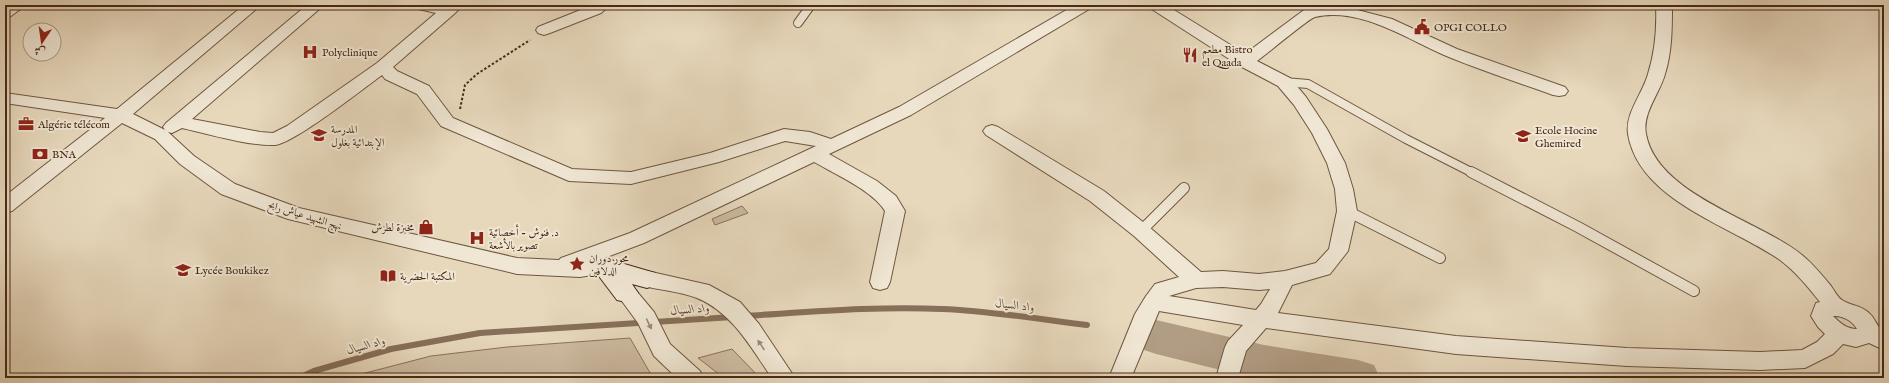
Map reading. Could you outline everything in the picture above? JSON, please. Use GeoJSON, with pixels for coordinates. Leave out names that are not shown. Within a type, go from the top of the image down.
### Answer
{"type":"FeatureCollection","features":[{"type":"Feature","properties":{"kind":"street"},"geometry":{"type":"LineString","coordinates":[[5,13],[18,5]]}},
{"type":"Feature","properties":{"kind":"street"},"geometry":{"type":"LineString","coordinates":[[5,206],[121,115],[254,5]]}},
{"type":"Feature","properties":{"kind":"street"},"geometry":{"type":"LineString","coordinates":[[161,135],[179,122],[316,5]]}},
{"type":"Feature","properties":{"kind":"street"},"geometry":{"type":"LineString","coordinates":[[419,5],[452,8]]}},
{"type":"Feature","properties":{"kind":"street"},"geometry":{"type":"LineString","coordinates":[[544,30],[596,10],[602,5]]}},
{"type":"Feature","properties":{"kind":"street"},"geometry":{"type":"LineString","coordinates":[[557,268],[637,238],[905,111],[1086,5]]}},
{"type":"Feature","properties":{"kind":"street"},"geometry":{"type":"LineString","coordinates":[[1664,5],[1665,26],[1662,52],[1654,82],[1640,112],[1637,132],[1639,148],[1651,166],[1666,183],[1698,205],[1785,253],[1803,266],[1835,307]]}},
{"type":"Feature","properties":{"kind":"street"},"geometry":{"type":"LineString","coordinates":[[1120,378],[1150,308],[1162,290],[1196,280],[1222,279],[1259,282],[1285,279],[1323,269],[1338,251],[1347,211],[1344,189],[1336,163],[1324,139],[1300,101],[1284,82],[1246,62],[1160,7]]}},
{"type":"Feature","properties":{"kind":"street"},"geometry":{"type":"LineString","coordinates":[[179,122],[260,138],[276,139],[294,130],[383,67],[452,8]]}},
{"type":"Feature","properties":{"kind":"street"},"geometry":{"type":"LineString","coordinates":[[1246,62],[1310,14],[1342,11],[1363,14],[1386,22],[1451,52],[1559,91]]}},
{"type":"Feature","properties":{"kind":"street"},"geometry":{"type":"LineString","coordinates":[[383,67],[391,75],[423,90],[447,122],[569,175],[631,178],[713,158],[784,135],[810,138],[832,145]]}},
{"type":"Feature","properties":{"kind":"street","name":"نهج الشهيد عياش رابح"},"geometry":{"type":"LineString","coordinates":[[5,98],[121,115],[161,135],[187,160],[228,189],[295,214],[517,266],[557,268],[604,267]]}},
{"type":"Feature","properties":{"kind":"street"},"geometry":{"type":"LineString","coordinates":[[992,131],[1097,196],[1141,231],[1196,280]]}},
{"type":"Feature","properties":{"kind":"street"},"geometry":{"type":"LineString","coordinates":[[815,154],[870,186],[889,201],[894,211],[880,282]]}},
{"type":"Feature","properties":{"kind":"street"},"geometry":{"type":"LineString","coordinates":[[604,267],[647,279],[702,291],[732,308],[751,330],[783,378]]}},
{"type":"Feature","properties":{"kind":"street"},"geometry":{"type":"LineString","coordinates":[[604,267],[646,318],[662,350],[692,378]]}},
{"type":"Feature","properties":{"kind":"street"},"geometry":{"type":"LineString","coordinates":[[1232,361],[1260,319],[1269,310],[1285,279]]}},
{"type":"Feature","properties":{"kind":"street"},"geometry":{"type":"LineString","coordinates":[[1835,307],[1856,314],[1876,337],[1854,338],[1840,333],[1827,325],[1822,316],[1824,309],[1835,307]]}},
{"type":"Feature","properties":{"kind":"street"},"geometry":{"type":"LineString","coordinates":[[1150,308],[1260,319],[1456,345],[1627,357],[1760,361],[1805,359],[1825,348],[1840,333]]}},
{"type":"Feature","properties":{"kind":"lane"},"geometry":{"type":"LineString","coordinates":[[798,23],[811,5]]}},
{"type":"Feature","properties":{"kind":"lane"},"geometry":{"type":"LineString","coordinates":[[1284,82],[1308,84],[1406,139],[1578,227],[1694,291]]}},
{"type":"Feature","properties":{"kind":"lane"},"geometry":{"type":"LineString","coordinates":[[1141,231],[1184,188]]}},
{"type":"Feature","properties":{"kind":"lane"},"geometry":{"type":"LineString","coordinates":[[1347,211],[1440,258]]}},
{"type":"Feature","properties":{"kind":"path"},"geometry":{"type":"LineString","coordinates":[[447,122],[459,113],[465,85],[477,74],[544,30]]}},
{"type":"Feature","properties":{"kind":"shaded area"},"geometry":{"type":"Polygon","coordinates":[[[742,206],[748,213],[715,225],[712,219],[742,206]]]}},
{"type":"Feature","properties":{"kind":"shaded area"},"geometry":{"type":"Polygon","coordinates":[[[630,338],[653,378],[346,378],[431,356],[507,347],[630,338]]]}},
{"type":"Feature","properties":{"kind":"shaded area"},"geometry":{"type":"Polygon","coordinates":[[[732,349],[760,378],[724,378],[698,358],[732,349]]]}},
{"type":"Feature","properties":{"kind":"waterway","name":"واد السيال"},"geometry":{"type":"LineString","coordinates":[[744,316],[843,310],[917,308],[978,312],[1087,325]]}},
{"type":"Feature","properties":{"kind":"waterway","name":"واد السيال"},"geometry":{"type":"LineString","coordinates":[[299,378],[314,371],[391,349],[480,333],[733,317]]}},
{"type":"Feature","properties":{"kind":"waterway"},"geometry":{"type":"LineString","coordinates":[[1156,337],[1264,363],[1358,378]]}},
{"type":"Feature","properties":{"kind":"place","name":"OPGI COLLO"},"geometry":{"type":"Point","coordinates":[1422,27]}},
{"type":"Feature","properties":{"kind":"place","name":"Polyclinique"},"geometry":{"type":"Point","coordinates":[310,52]}},
{"type":"Feature","properties":{"kind":"place","name":"مطعم Bistro el Qaada"},"geometry":{"type":"Point","coordinates":[1190,55]}},
{"type":"Feature","properties":{"kind":"place","name":"Algérie télécom"},"geometry":{"type":"Point","coordinates":[26,124]}},
{"type":"Feature","properties":{"kind":"place","name":"المدرسة الإبتدائية بغلول"},"geometry":{"type":"Point","coordinates":[319,135]}},
{"type":"Feature","properties":{"kind":"place","name":"Ecole Hocine Ghemired"},"geometry":{"type":"Point","coordinates":[1523,136]}},
{"type":"Feature","properties":{"kind":"place","name":"BNA"},"geometry":{"type":"Point","coordinates":[40,154]}},
{"type":"Feature","properties":{"kind":"place","name":"مخبزة لطرش"},"geometry":{"type":"Point","coordinates":[426,227]}},
{"type":"Feature","properties":{"kind":"place","name":"د. فنوش - أخصائية تصوير بالأشعة"},"geometry":{"type":"Point","coordinates":[477,238]}},
{"type":"Feature","properties":{"kind":"place","name":"محور دوران الدلافين"},"geometry":{"type":"Point","coordinates":[577,264]}},
{"type":"Feature","properties":{"kind":"place","name":"Lycée Boukikez"},"geometry":{"type":"Point","coordinates":[183,270]}},
{"type":"Feature","properties":{"kind":"place","name":"المكتبة الحضرية"},"geometry":{"type":"Point","coordinates":[388,276]}}]}
